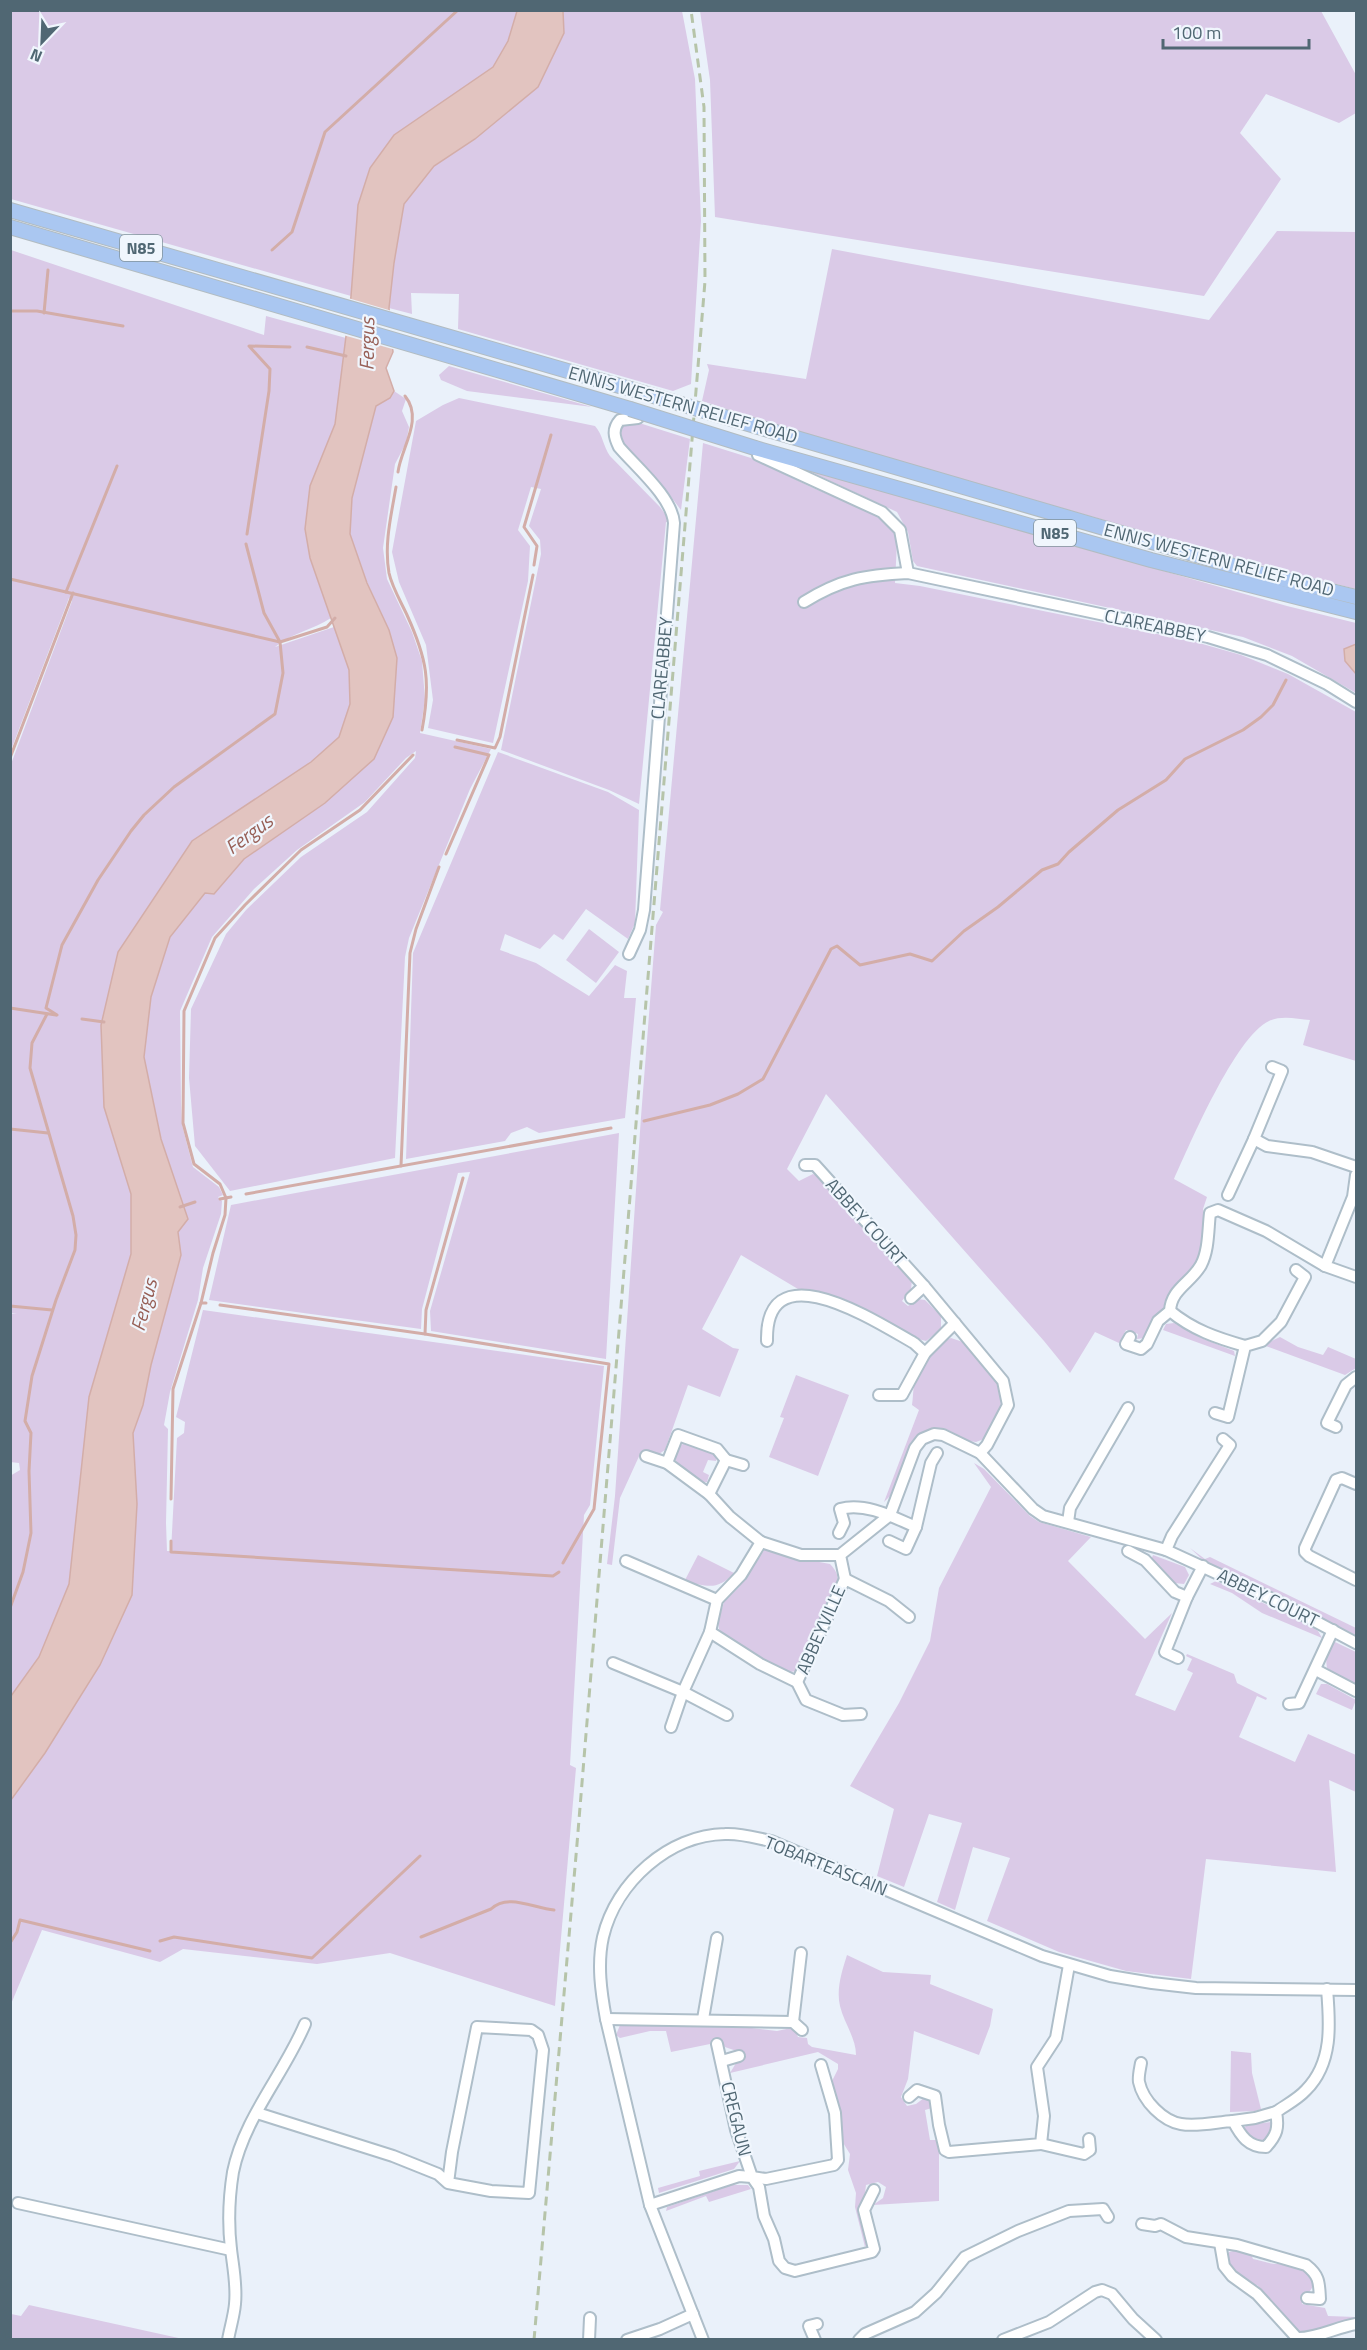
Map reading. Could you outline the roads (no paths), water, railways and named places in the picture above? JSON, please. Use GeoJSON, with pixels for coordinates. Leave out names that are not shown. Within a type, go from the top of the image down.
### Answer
{"type":"FeatureCollection","features":[{"type":"Feature","properties":{"kind":"main road","name":"ENNIS WESTERN RELIEF ROAD"},"geometry":{"type":"LineString","coordinates":[[10,210],[1258,573],[1356,597]]}},
{"type":"Feature","properties":{"kind":"main road","name":"ENNIS WESTERN RELIEF ROAD"},"geometry":{"type":"LineString","coordinates":[[10,226],[450,357],[756,452],[1151,560],[1356,612]]}},
{"type":"Feature","properties":{"kind":"street","name":"CLAREABBEY"},"geometry":{"type":"LineString","coordinates":[[629,954],[644,910],[674,523],[668,502],[619,447],[614,438],[616,426],[620,420],[634,414]]}},
{"type":"Feature","properties":{"kind":"street"},"geometry":{"type":"LineString","coordinates":[[756,452],[888,517],[900,530],[908,573]]}},
{"type":"Feature","properties":{"kind":"street","name":"CLAREABBEY"},"geometry":{"type":"LineString","coordinates":[[804,602],[830,586],[840,583],[869,576],[908,573],[1208,637],[1268,655],[1327,684],[1356,702]]}},
{"type":"Feature","properties":{"kind":"street"},"geometry":{"type":"LineString","coordinates":[[1228,1195],[1282,1071],[1272,1067]]}},
{"type":"Feature","properties":{"kind":"street"},"geometry":{"type":"LineString","coordinates":[[1254,1139],[1267,1146],[1312,1152],[1356,1167]]}},
{"type":"Feature","properties":{"kind":"street","name":"ABBEY COURT"},"geometry":{"type":"LineString","coordinates":[[805,1164],[815,1165],[924,1286],[1004,1381],[1008,1405],[987,1445],[980,1453]]}},
{"type":"Feature","properties":{"kind":"street"},"geometry":{"type":"LineString","coordinates":[[1325,1266],[1353,1197],[1356,1175]]}},
{"type":"Feature","properties":{"kind":"street"},"geometry":{"type":"LineString","coordinates":[[1130,1336],[1126,1344],[1140,1349],[1147,1344],[1158,1321],[1170,1311],[1176,1292],[1202,1263],[1210,1213],[1218,1210],[1266,1231],[1325,1266],[1356,1277]]}},
{"type":"Feature","properties":{"kind":"street"},"geometry":{"type":"LineString","coordinates":[[1170,1311],[1188,1325],[1216,1337],[1245,1346],[1262,1341],[1281,1322],[1305,1277],[1296,1270]]}},
{"type":"Feature","properties":{"kind":"street"},"geometry":{"type":"LineString","coordinates":[[911,1298],[924,1286]]}},
{"type":"Feature","properties":{"kind":"street"},"geometry":{"type":"LineString","coordinates":[[767,1341],[766,1326],[771,1311],[781,1299],[798,1294],[837,1304],[914,1343],[925,1353]]}},
{"type":"Feature","properties":{"kind":"street"},"geometry":{"type":"LineString","coordinates":[[879,1395],[902,1395],[925,1353],[956,1323]]}},
{"type":"Feature","properties":{"kind":"street"},"geometry":{"type":"LineString","coordinates":[[1215,1413],[1228,1417],[1245,1346]]}},
{"type":"Feature","properties":{"kind":"street"},"geometry":{"type":"LineString","coordinates":[[1336,1427],[1327,1422],[1346,1385],[1356,1377]]}},
{"type":"Feature","properties":{"kind":"street"},"geometry":{"type":"LineString","coordinates":[[1068,1522],[1070,1508],[1128,1408]]}},
{"type":"Feature","properties":{"kind":"street","name":"ABBEY COURT"},"geometry":{"type":"LineString","coordinates":[[890,1515],[915,1448],[922,1440],[934,1434],[943,1435],[980,1453],[1033,1509],[1043,1516],[1166,1550],[1203,1566],[1356,1643]]}},
{"type":"Feature","properties":{"kind":"street"},"geometry":{"type":"LineString","coordinates":[[667,1463],[678,1435],[717,1449],[726,1460],[743,1465]]}},
{"type":"Feature","properties":{"kind":"street"},"geometry":{"type":"LineString","coordinates":[[1166,1550],[1172,1536],[1230,1445],[1223,1439]]}},
{"type":"Feature","properties":{"kind":"street"},"geometry":{"type":"LineString","coordinates":[[889,1541],[906,1549],[916,1527],[931,1463],[937,1453]]}},
{"type":"Feature","properties":{"kind":"street"},"geometry":{"type":"LineString","coordinates":[[646,1456],[667,1463],[709,1494],[730,1517],[761,1542],[801,1555],[840,1555],[890,1515]]}},
{"type":"Feature","properties":{"kind":"street"},"geometry":{"type":"LineString","coordinates":[[709,1494],[726,1460]]}},
{"type":"Feature","properties":{"kind":"street"},"geometry":{"type":"LineString","coordinates":[[1356,1484],[1342,1478],[1336,1480],[1305,1548],[1309,1557],[1356,1580]]}},
{"type":"Feature","properties":{"kind":"street"},"geometry":{"type":"LineString","coordinates":[[839,1533],[844,1523],[840,1509],[853,1505],[890,1515],[916,1527]]}},
{"type":"Feature","properties":{"kind":"street"},"geometry":{"type":"LineString","coordinates":[[670,1727],[683,1692],[711,1632],[717,1600],[741,1575],[761,1542]]}},
{"type":"Feature","properties":{"kind":"street"},"geometry":{"type":"LineString","coordinates":[[1128,1551],[1145,1560],[1175,1592],[1187,1597]]}},
{"type":"Feature","properties":{"kind":"street","name":"ABBEYVILLE"},"geometry":{"type":"LineString","coordinates":[[797,1682],[845,1579],[840,1555]]}},
{"type":"Feature","properties":{"kind":"street"},"geometry":{"type":"LineString","coordinates":[[626,1561],[717,1600]]}},
{"type":"Feature","properties":{"kind":"street","name":"ABBEY COURT"},"geometry":{"type":"LineString","coordinates":[[1178,1658],[1165,1652],[1187,1597],[1203,1566]]}},
{"type":"Feature","properties":{"kind":"street","name":"ABBEYVILLE"},"geometry":{"type":"LineString","coordinates":[[845,1579],[890,1601],[909,1617]]}},
{"type":"Feature","properties":{"kind":"street","name":"ABBEY COURT"},"geometry":{"type":"LineString","coordinates":[[1289,1704],[1299,1703],[1333,1630]]}},
{"type":"Feature","properties":{"kind":"street","name":"ABBEYVILLE"},"geometry":{"type":"LineString","coordinates":[[711,1632],[760,1664],[797,1682],[806,1700],[843,1715],[861,1714]]}},
{"type":"Feature","properties":{"kind":"street"},"geometry":{"type":"LineString","coordinates":[[613,1664],[683,1692],[727,1715]]}},
{"type":"Feature","properties":{"kind":"street"},"geometry":{"type":"LineString","coordinates":[[1316,1670],[1356,1691]]}},
{"type":"Feature","properties":{"kind":"street","name":"TOBARTEASCAIN"},"geometry":{"type":"LineString","coordinates":[[703,2340],[650,2205],[601,1992],[603,1937],[609,1917],[621,1896],[649,1865],[672,1848],[704,1836],[725,1834],[746,1835],[771,1841],[1042,1956],[1069,1965],[1142,1982],[1196,1988],[1356,1990]]}},
{"type":"Feature","properties":{"kind":"street"},"geometry":{"type":"LineString","coordinates":[[703,2019],[717,1938]]}},
{"type":"Feature","properties":{"kind":"street"},"geometry":{"type":"LineString","coordinates":[[793,2022],[801,1953]]}},
{"type":"Feature","properties":{"kind":"street"},"geometry":{"type":"LineString","coordinates":[[1041,2144],[1044,2116],[1037,2067],[1056,2038],[1069,1965]]}},
{"type":"Feature","properties":{"kind":"street"},"geometry":{"type":"LineString","coordinates":[[1142,2063],[1138,2081],[1146,2097],[1157,2111],[1170,2121],[1184,2125],[1233,2121],[1276,2112],[1306,2091],[1322,2066],[1327,2051],[1329,2032],[1327,1989]]}},
{"type":"Feature","properties":{"kind":"street"},"geometry":{"type":"LineString","coordinates":[[606,2019],[793,2022],[802,2030]]}},
{"type":"Feature","properties":{"kind":"street"},"geometry":{"type":"LineString","coordinates":[[228,2340],[236,2305],[230,2203],[234,2170],[249,2126],[294,2050],[305,2024]]}},
{"type":"Feature","properties":{"kind":"street"},"geometry":{"type":"LineString","coordinates":[[257,2113],[393,2156],[438,2174],[448,2182],[490,2191],[528,2193],[543,2050],[538,2035],[531,2030],[477,2028],[448,2182]]}},
{"type":"Feature","properties":{"kind":"street","name":"CREGAUN"},"geometry":{"type":"LineString","coordinates":[[717,2044],[736,2130],[752,2177],[759,2187],[764,2216],[774,2239],[779,2261],[786,2268],[795,2271],[872,2252],[874,2249],[864,2210],[874,2190]]}},
{"type":"Feature","properties":{"kind":"street","name":"CREGAUN"},"geometry":{"type":"LineString","coordinates":[[722,2061],[739,2055]]}},
{"type":"Feature","properties":{"kind":"street","name":"CREGAUN"},"geometry":{"type":"LineString","coordinates":[[650,2205],[739,2176],[766,2179],[834,2165],[838,2160],[835,2113],[821,2065]]}},
{"type":"Feature","properties":{"kind":"street"},"geometry":{"type":"LineString","coordinates":[[909,2097],[916,2090],[935,2096],[945,2150],[949,2152],[1041,2144],[1084,2154],[1090,2150],[1089,2139]]}},
{"type":"Feature","properties":{"kind":"street"},"geometry":{"type":"LineString","coordinates":[[1233,2121],[1248,2143],[1266,2147],[1274,2138],[1279,2127],[1276,2112]]}},
{"type":"Feature","properties":{"kind":"street"},"geometry":{"type":"LineString","coordinates":[[18,2203],[231,2250]]}},
{"type":"Feature","properties":{"kind":"street"},"geometry":{"type":"LineString","coordinates":[[859,2340],[865,2334],[915,2312],[936,2293],[966,2257],[1018,2231],[1069,2211],[1102,2209],[1108,2217]]}},
{"type":"Feature","properties":{"kind":"street"},"geometry":{"type":"LineString","coordinates":[[1142,2224],[1155,2226],[1161,2224],[1186,2237],[1238,2245],[1306,2265],[1315,2272],[1319,2283],[1320,2299],[1307,2298]]}},
{"type":"Feature","properties":{"kind":"street"},"geometry":{"type":"LineString","coordinates":[[1220,2243],[1224,2266],[1232,2276],[1257,2294],[1297,2338],[1305,2338],[1338,2326],[1356,2324]]}},
{"type":"Feature","properties":{"kind":"street"},"geometry":{"type":"LineString","coordinates":[[1003,2340],[1048,2322],[1095,2292],[1102,2290],[1112,2294],[1133,2319],[1156,2340]]}},
{"type":"Feature","properties":{"kind":"street"},"geometry":{"type":"LineString","coordinates":[[627,2340],[660,2329],[693,2314]]}},
{"type":"Feature","properties":{"kind":"street"},"geometry":{"type":"LineString","coordinates":[[589,2340],[590,2318]]}},
{"type":"Feature","properties":{"kind":"street"},"geometry":{"type":"LineString","coordinates":[[815,2340],[809,2326],[817,2324]]}},
{"type":"Feature","properties":{"kind":"water","name":"Fergus"},"geometry":{"type":"Polygon","coordinates":[[[517,11],[563,11],[564,33],[538,87],[475,139],[434,166],[404,204],[389,308],[393,352],[386,368],[394,391],[390,398],[376,406],[352,498],[350,534],[367,583],[389,630],[397,658],[393,717],[374,759],[325,803],[244,859],[214,894],[205,893],[170,937],[151,997],[144,1057],[161,1139],[188,1219],[178,1232],[181,1255],[151,1365],[143,1405],[133,1433],[137,1504],[132,1595],[100,1665],[45,1753],[11,1800],[11,1696],[39,1657],[69,1584],[89,1397],[131,1254],[131,1194],[104,1107],[101,1025],[118,952],[192,841],[311,762],[339,737],[350,704],[349,670],[310,558],[305,529],[310,486],[335,424],[351,296],[358,205],[370,168],[394,135],[493,67],[508,41],[517,11]]]}},
{"type":"Feature","properties":{"kind":"water"},"geometry":{"type":"Polygon","coordinates":[[[1356,644],[1356,674],[1345,661],[1344,649],[1356,644]]]}},
{"type":"Feature","properties":{"kind":"waterway"},"geometry":{"type":"LineString","coordinates":[[272,250],[292,232],[325,132],[458,10]]}},
{"type":"Feature","properties":{"kind":"waterway"},"geometry":{"type":"LineString","coordinates":[[44,313],[48,270]]}},
{"type":"Feature","properties":{"kind":"waterway"},"geometry":{"type":"LineString","coordinates":[[10,311],[37,311],[123,326]]}},
{"type":"Feature","properties":{"kind":"waterway"},"geometry":{"type":"LineString","coordinates":[[247,534],[269,391],[270,369],[249,346],[290,347]]}},
{"type":"Feature","properties":{"kind":"waterway","name":"Fergus"},"geometry":{"type":"LineString","coordinates":[[307,347],[346,356]]}},
{"type":"Feature","properties":{"kind":"waterway"},"geometry":{"type":"LineString","coordinates":[[398,472],[412,424],[410,405],[405,396]]}},
{"type":"Feature","properties":{"kind":"waterway"},"geometry":{"type":"LineString","coordinates":[[534,565],[537,546],[524,527],[551,435]]}},
{"type":"Feature","properties":{"kind":"waterway"},"geometry":{"type":"LineString","coordinates":[[117,466],[66,592],[280,642]]}},
{"type":"Feature","properties":{"kind":"waterway"},"geometry":{"type":"LineString","coordinates":[[396,487],[387,551],[389,573],[423,658],[426,698],[422,730]]}},
{"type":"Feature","properties":{"kind":"waterway"},"geometry":{"type":"LineString","coordinates":[[246,544],[264,613],[280,642]]}},
{"type":"Feature","properties":{"kind":"waterway"},"geometry":{"type":"LineString","coordinates":[[457,740],[495,748],[500,737],[533,575]]}},
{"type":"Feature","properties":{"kind":"waterway"},"geometry":{"type":"LineString","coordinates":[[10,579],[66,592]]}},
{"type":"Feature","properties":{"kind":"waterway"},"geometry":{"type":"LineString","coordinates":[[10,758],[73,593]]}},
{"type":"Feature","properties":{"kind":"waterway"},"geometry":{"type":"LineString","coordinates":[[57,1015],[46,1008],[62,945],[98,880],[131,831],[144,815],[174,787],[275,714],[283,673],[280,642],[327,627],[335,618]]}},
{"type":"Feature","properties":{"kind":"waterway"},"geometry":{"type":"LineString","coordinates":[[644,1121],[710,1105],[738,1094],[763,1079],[831,949],[837,946],[860,965],[910,954],[932,961],[964,931],[998,907],[1042,870],[1058,864],[1118,810],[1166,780],[1185,759],[1243,730],[1261,717],[1273,705],[1286,680]]}},
{"type":"Feature","properties":{"kind":"waterway"},"geometry":{"type":"LineString","coordinates":[[446,854],[489,755],[455,747]]}},
{"type":"Feature","properties":{"kind":"waterway"},"geometry":{"type":"LineString","coordinates":[[206,1303],[201,1303],[225,1215],[226,1198],[220,1184],[194,1164],[183,1123],[184,1011],[215,938],[301,850],[360,810],[413,755]]}},
{"type":"Feature","properties":{"kind":"waterway"},"geometry":{"type":"LineString","coordinates":[[401,1166],[410,953],[416,929],[439,867]]}},
{"type":"Feature","properties":{"kind":"waterway"},"geometry":{"type":"LineString","coordinates":[[10,1008],[56,1015]]}},
{"type":"Feature","properties":{"kind":"waterway"},"geometry":{"type":"LineString","coordinates":[[10,1608],[23,1572],[31,1533],[29,1471],[31,1433],[25,1421],[32,1376],[56,1300],[75,1250],[76,1235],[73,1216],[30,1068],[32,1043],[47,1014]]}},
{"type":"Feature","properties":{"kind":"waterway"},"geometry":{"type":"LineString","coordinates":[[82,1019],[104,1022]]}},
{"type":"Feature","properties":{"kind":"waterway"},"geometry":{"type":"LineString","coordinates":[[246,1194],[611,1128]]}},
{"type":"Feature","properties":{"kind":"waterway"},"geometry":{"type":"LineString","coordinates":[[10,1129],[48,1133]]}},
{"type":"Feature","properties":{"kind":"waterway"},"geometry":{"type":"LineString","coordinates":[[425,1334],[426,1310],[463,1178]]}},
{"type":"Feature","properties":{"kind":"waterway"},"geometry":{"type":"LineString","coordinates":[[220,1199],[231,1197]]}},
{"type":"Feature","properties":{"kind":"waterway"},"geometry":{"type":"LineString","coordinates":[[180,1207],[195,1202]]}},
{"type":"Feature","properties":{"kind":"waterway"},"geometry":{"type":"LineString","coordinates":[[171,1499],[173,1389],[201,1303]]}},
{"type":"Feature","properties":{"kind":"waterway"},"geometry":{"type":"LineString","coordinates":[[220,1305],[425,1334],[609,1364],[594,1509],[563,1563]]}},
{"type":"Feature","properties":{"kind":"waterway"},"geometry":{"type":"LineString","coordinates":[[10,1306],[52,1310]]}},
{"type":"Feature","properties":{"kind":"waterway"},"geometry":{"type":"LineString","coordinates":[[171,1541],[171,1552],[553,1576],[559,1572]]}},
{"type":"Feature","properties":{"kind":"waterway"},"geometry":{"type":"LineString","coordinates":[[160,1941],[174,1937],[312,1958],[420,1856]]}},
{"type":"Feature","properties":{"kind":"waterway"},"geometry":{"type":"LineString","coordinates":[[421,1937],[505,1902],[554,1910]]}},
{"type":"Feature","properties":{"kind":"waterway"},"geometry":{"type":"LineString","coordinates":[[10,1943],[17,1932],[20,1920],[150,1951]]}},
{"type":"Feature","properties":{"kind":"railway"},"geometry":{"type":"LineString","coordinates":[[534,2340],[577,1844],[705,281],[704,107],[691,10]]}}]}
